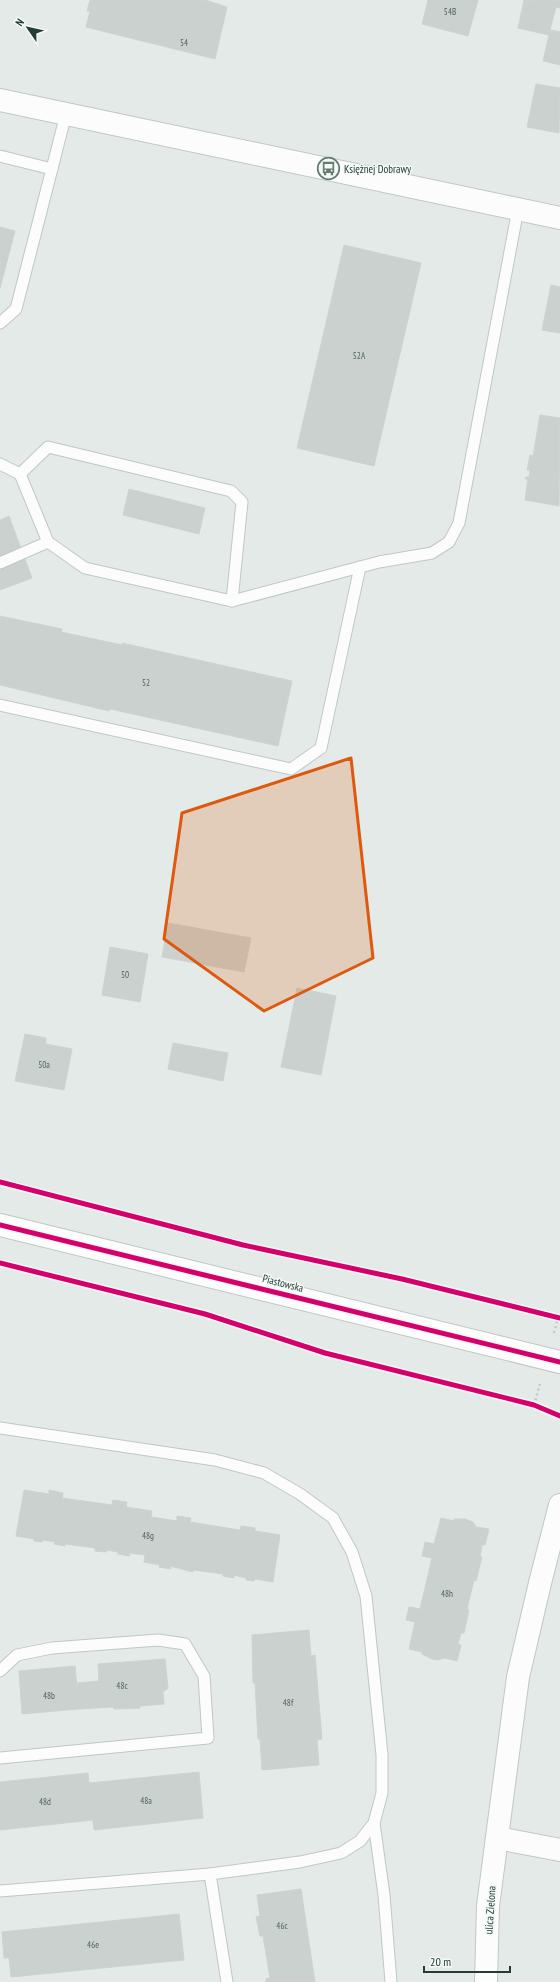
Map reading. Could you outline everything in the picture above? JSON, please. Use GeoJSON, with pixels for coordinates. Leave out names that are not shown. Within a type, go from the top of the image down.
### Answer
{"type":"FeatureCollection","features":[{"type":"Feature","properties":{"kind":"street"},"geometry":{"type":"LineString","coordinates":[[0,100],[560,218]]}},
{"type":"Feature","properties":{"kind":"street","name":"Piastowska"},"geometry":{"type":"LineString","coordinates":[[0,1225],[560,1362]]}},
{"type":"Feature","properties":{"kind":"street","name":"ulica Zielona"},"geometry":{"type":"LineString","coordinates":[[486,1982],[488,1906],[518,1676],[560,1505]]}},
{"type":"Feature","properties":{"kind":"street"},"geometry":{"type":"LineString","coordinates":[[498,1838],[560,1850]]}},
{"type":"Feature","properties":{"kind":"lane"},"geometry":{"type":"LineString","coordinates":[[0,322],[16,309],[66,114]]}},
{"type":"Feature","properties":{"kind":"lane"},"geometry":{"type":"LineString","coordinates":[[0,156],[52,169]]}},
{"type":"Feature","properties":{"kind":"lane"},"geometry":{"type":"LineString","coordinates":[[0,464],[20,474],[48,542],[86,568],[232,601],[360,567],[432,553],[449,542],[459,523],[518,209]]}},
{"type":"Feature","properties":{"kind":"lane"},"geometry":{"type":"LineString","coordinates":[[20,474],[48,447],[231,490],[242,502],[232,601]]}},
{"type":"Feature","properties":{"kind":"lane"},"geometry":{"type":"LineString","coordinates":[[0,563],[48,542]]}},
{"type":"Feature","properties":{"kind":"lane"},"geometry":{"type":"LineString","coordinates":[[0,705],[291,768],[321,748],[360,567]]}},
{"type":"Feature","properties":{"kind":"lane"},"geometry":{"type":"LineString","coordinates":[[0,1428],[215,1460],[264,1473],[300,1494],[333,1518],[352,1552],[366,1596],[382,1755],[382,1793],[374,1823],[384,1895],[391,1982]]}},
{"type":"Feature","properties":{"kind":"lane"},"geometry":{"type":"LineString","coordinates":[[0,1671],[17,1655],[52,1648],[158,1640],[185,1644],[204,1676],[208,1738],[0,1758]]}},
{"type":"Feature","properties":{"kind":"lane"},"geometry":{"type":"LineString","coordinates":[[0,1891],[210,1874],[300,1862],[341,1853],[360,1841],[374,1823]]}},
{"type":"Feature","properties":{"kind":"lane"},"geometry":{"type":"LineString","coordinates":[[210,1874],[227,1982]]}},
{"type":"Feature","properties":{"kind":"highlighted area"},"geometry":{"type":"Polygon","coordinates":[[[351,758],[373,958],[264,1011],[164,939],[182,813],[351,758]]]}},
{"type":"Feature","properties":{"kind":"building"},"geometry":{"type":"Polygon","coordinates":[[[90,0],[205,0],[227,7],[215,59],[86,27],[90,11],[87,11],[90,0]]]}},
{"type":"Feature","properties":{"kind":"building"},"geometry":{"type":"Polygon","coordinates":[[[428,0],[478,0],[468,36],[422,24],[428,0]]]}},
{"type":"Feature","properties":{"kind":"building"},"geometry":{"type":"Polygon","coordinates":[[[524,0],[560,0],[560,8],[556,7],[524,0]]]}},
{"type":"Feature","properties":{"kind":"building"},"geometry":{"type":"Polygon","coordinates":[[[524,0],[556,7],[550,30],[560,32],[560,65],[543,61],[549,35],[518,28],[524,0]]]}},
{"type":"Feature","properties":{"kind":"building"},"geometry":{"type":"Polygon","coordinates":[[[536,84],[560,88],[559,133],[527,127],[536,84]]]}},
{"type":"Feature","properties":{"kind":"building"},"geometry":{"type":"Polygon","coordinates":[[[0,227],[15,231],[0,288],[0,227]]]}},
{"type":"Feature","properties":{"kind":"building"},"geometry":{"type":"Polygon","coordinates":[[[344,245],[421,263],[374,466],[297,448],[344,245]]]}},
{"type":"Feature","properties":{"kind":"building"},"geometry":{"type":"Polygon","coordinates":[[[551,285],[560,287],[560,333],[542,330],[551,285]]]}},
{"type":"Feature","properties":{"kind":"building"},"geometry":{"type":"Polygon","coordinates":[[[540,415],[560,418],[559,506],[525,500],[528,479],[525,479],[526,477],[529,477],[530,470],[527,470],[530,455],[533,456],[540,415]]]}},
{"type":"Feature","properties":{"kind":"building"},"geometry":{"type":"Polygon","coordinates":[[[129,489],[205,508],[199,534],[123,515],[129,489]]]}},
{"type":"Feature","properties":{"kind":"building"},"geometry":{"type":"Polygon","coordinates":[[[9,516],[32,578],[0,590],[0,520],[9,516]]]}},
{"type":"Feature","properties":{"kind":"building"},"geometry":{"type":"Polygon","coordinates":[[[0,616],[62,629],[61,632],[122,645],[122,643],[292,681],[278,746],[110,709],[109,711],[0,685],[0,616]]]}},
{"type":"Feature","properties":{"kind":"building"},"geometry":{"type":"Polygon","coordinates":[[[168,923],[251,938],[244,972],[162,957],[168,923]]]}},
{"type":"Feature","properties":{"kind":"building"},"geometry":{"type":"Polygon","coordinates":[[[110,947],[148,954],[140,1002],[102,995],[110,947]]]}},
{"type":"Feature","properties":{"kind":"building"},"geometry":{"type":"Polygon","coordinates":[[[297,988],[336,996],[321,1075],[281,1067],[297,988]]]}},
{"type":"Feature","properties":{"kind":"building"},"geometry":{"type":"Polygon","coordinates":[[[25,1034],[46,1038],[46,1044],[72,1049],[64,1090],[15,1081],[25,1034]]]}},
{"type":"Feature","properties":{"kind":"building"},"geometry":{"type":"Polygon","coordinates":[[[173,1043],[228,1053],[223,1081],[168,1069],[173,1043]]]}},
{"type":"Feature","properties":{"kind":"building"},"geometry":{"type":"Polygon","coordinates":[[[24,1490],[49,1494],[49,1490],[63,1493],[62,1498],[112,1505],[113,1500],[127,1502],[126,1507],[152,1511],[151,1517],[177,1521],[177,1516],[191,1518],[190,1522],[240,1530],[241,1526],[255,1528],[255,1531],[280,1535],[273,1582],[255,1579],[254,1581],[246,1580],[246,1578],[234,1575],[234,1578],[223,1576],[223,1574],[194,1570],[193,1572],[170,1566],[171,1569],[159,1567],[160,1565],[144,1562],[145,1555],[129,1553],[130,1556],[107,1550],[106,1552],[95,1551],[95,1548],[65,1544],[65,1546],[54,1544],[55,1542],[43,1540],[42,1542],[34,1541],[34,1539],[16,1536],[24,1490]]]}},
{"type":"Feature","properties":{"kind":"building"},"geometry":{"type":"Polygon","coordinates":[[[441,1518],[454,1521],[454,1519],[465,1519],[473,1522],[476,1527],[489,1529],[485,1545],[482,1545],[480,1557],[482,1557],[476,1581],[474,1580],[467,1609],[469,1610],[464,1633],[461,1633],[458,1644],[461,1645],[457,1661],[444,1658],[438,1660],[432,1659],[422,1654],[422,1652],[409,1649],[415,1622],[406,1620],[409,1607],[420,1609],[432,1558],[422,1556],[425,1542],[434,1544],[441,1518]]]}},
{"type":"Feature","properties":{"kind":"building"},"geometry":{"type":"Polygon","coordinates":[[[309,1630],[311,1656],[315,1655],[322,1739],[317,1740],[319,1765],[262,1770],[260,1739],[258,1739],[255,1683],[253,1683],[252,1635],[309,1630]]]}},
{"type":"Feature","properties":{"kind":"building"},"geometry":{"type":"Polygon","coordinates":[[[165,1659],[168,1688],[163,1692],[164,1704],[140,1706],[140,1708],[114,1709],[113,1707],[79,1709],[77,1683],[99,1681],[98,1664],[165,1659]]]}},
{"type":"Feature","properties":{"kind":"building"},"geometry":{"type":"Polygon","coordinates":[[[75,1666],[79,1709],[22,1714],[19,1671],[75,1666]]]}},
{"type":"Feature","properties":{"kind":"building"},"geometry":{"type":"Polygon","coordinates":[[[199,1772],[203,1818],[94,1830],[89,1783],[199,1772]]]}},
{"type":"Feature","properties":{"kind":"building"},"geometry":{"type":"Polygon","coordinates":[[[88,1773],[93,1820],[0,1830],[0,1782],[88,1773]]]}},
{"type":"Feature","properties":{"kind":"building"},"geometry":{"type":"Polygon","coordinates":[[[301,1889],[315,1982],[266,1982],[266,1979],[270,1978],[263,1936],[260,1936],[256,1917],[260,1916],[257,1895],[301,1889]]]}},
{"type":"Feature","properties":{"kind":"building"},"geometry":{"type":"Polygon","coordinates":[[[179,1914],[184,1960],[11,1977],[9,1958],[4,1958],[2,1932],[179,1914]]]}},
{"type":"Feature","properties":{"kind":"cycle path"},"geometry":{"type":"LineString","coordinates":[[0,1182],[243,1245],[402,1279],[560,1318]]}},
{"type":"Feature","properties":{"kind":"cycle path"},"geometry":{"type":"LineString","coordinates":[[0,1225],[560,1362]]}},
{"type":"Feature","properties":{"kind":"cycle path"},"geometry":{"type":"LineString","coordinates":[[0,1263],[205,1314],[325,1353],[534,1405],[560,1416]]}},
{"type":"Feature","properties":{"kind":"place","name":"Księżnej Dobrawy"},"geometry":{"type":"Point","coordinates":[328,169]}}]}
